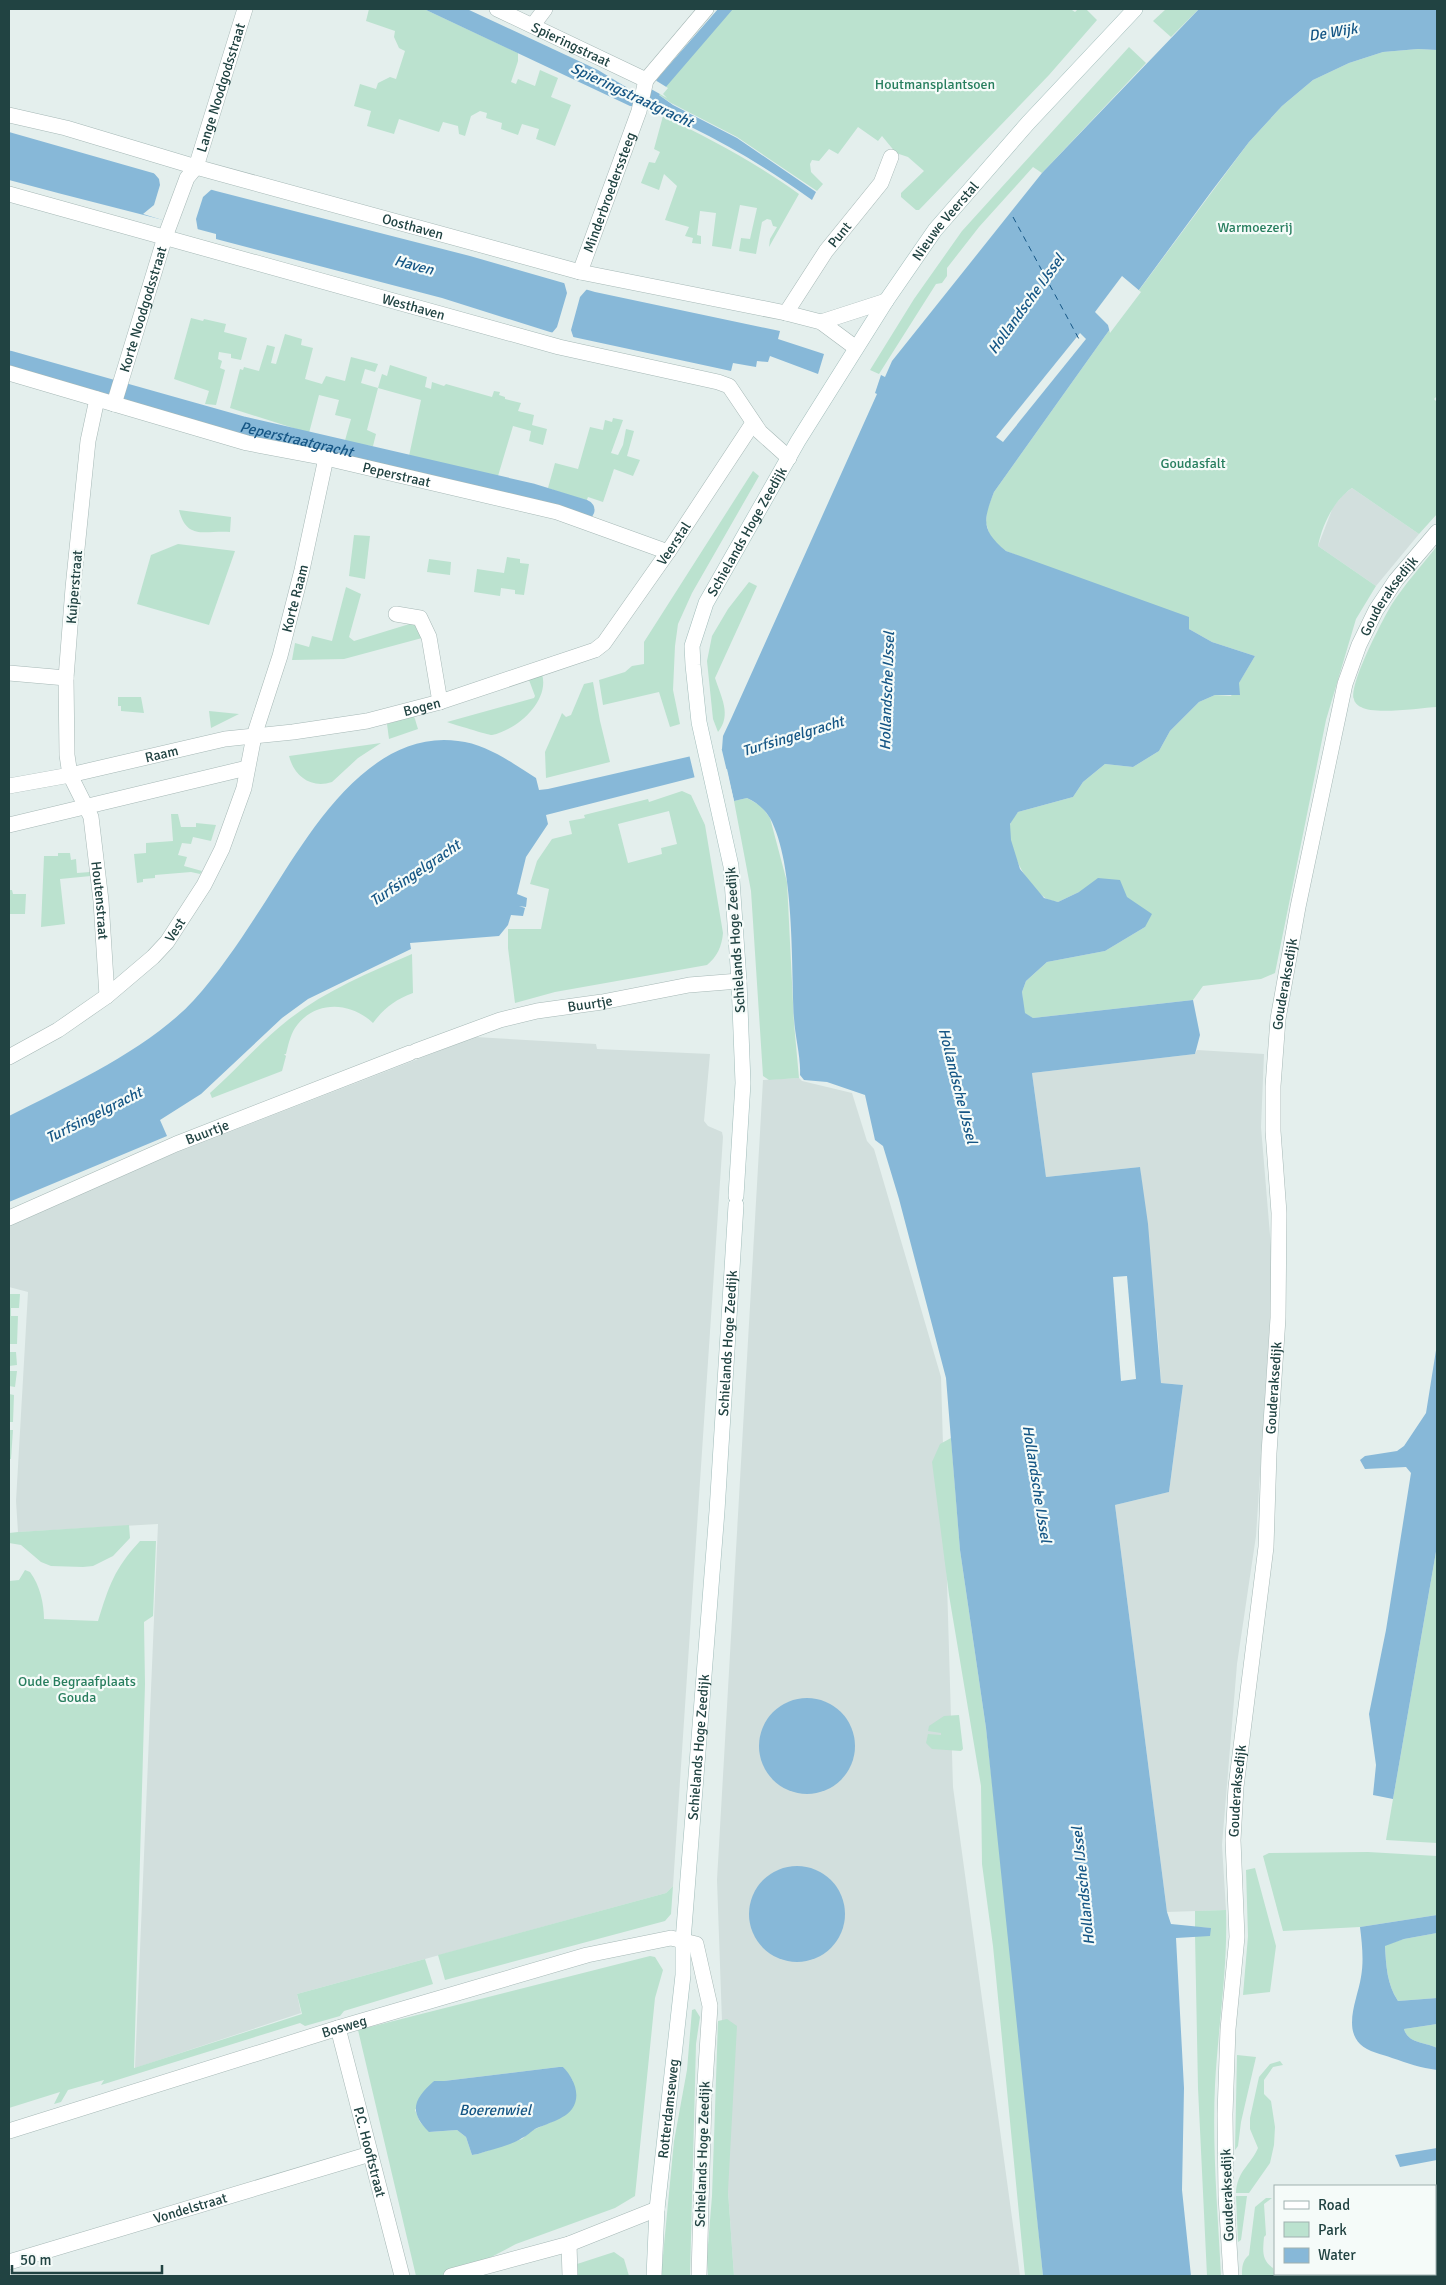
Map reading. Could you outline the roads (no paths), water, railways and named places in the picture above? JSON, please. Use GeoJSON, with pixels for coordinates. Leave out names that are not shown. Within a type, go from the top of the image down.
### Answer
{"type":"FeatureCollection","features":[{"type":"Feature","properties":{"kind":"street","name":"Lange Noodgodsstraat"},"geometry":{"type":"LineString","coordinates":[[168,230],[192,173],[245,9]]}},
{"type":"Feature","properties":{"kind":"street","name":"Spieringstraat"},"geometry":{"type":"LineString","coordinates":[[497,9],[532,25],[645,85]]}},
{"type":"Feature","properties":{"kind":"street"},"geometry":{"type":"LineString","coordinates":[[532,25],[545,9]]}},
{"type":"Feature","properties":{"kind":"street"},"geometry":{"type":"LineString","coordinates":[[645,85],[706,9]]}},
{"type":"Feature","properties":{"kind":"street","name":"Nieuwe Veerstal"},"geometry":{"type":"LineString","coordinates":[[789,458],[886,301],[935,230],[1028,123],[1135,9]]}},
{"type":"Feature","properties":{"kind":"street","name":"Minderbroederssteeg"},"geometry":{"type":"LineString","coordinates":[[580,272],[639,112],[645,85]]}},
{"type":"Feature","properties":{"kind":"street","name":"Oosthaven"},"geometry":{"type":"LineString","coordinates":[[9,115],[66,128],[192,173],[580,272],[786,313],[821,322],[856,348]]}},
{"type":"Feature","properties":{"kind":"street","name":"Punt"},"geometry":{"type":"LineString","coordinates":[[786,313],[826,251],[881,183],[891,157]]}},
{"type":"Feature","properties":{"kind":"street","name":"Westhaven"},"geometry":{"type":"LineString","coordinates":[[9,194],[168,230],[559,347],[718,382],[729,386],[760,432],[789,458]]}},
{"type":"Feature","properties":{"kind":"street","name":"Korte Noodgodsstraat"},"geometry":{"type":"LineString","coordinates":[[117,395],[168,230]]}},
{"type":"Feature","properties":{"kind":"street"},"geometry":{"type":"LineString","coordinates":[[821,322],[886,301]]}},
{"type":"Feature","properties":{"kind":"street","name":"Peperstraat"},"geometry":{"type":"LineString","coordinates":[[9,372],[97,399],[117,395],[248,443],[326,458],[557,512],[668,552]]}},
{"type":"Feature","properties":{"kind":"street","name":"Kuiperstraat"},"geometry":{"type":"LineString","coordinates":[[70,775],[67,755],[66,678],[83,484],[88,441],[97,399]]}},
{"type":"Feature","properties":{"kind":"street","name":"Veerstal"},"geometry":{"type":"LineString","coordinates":[[584,654],[604,643],[668,552],[753,423]]}},
{"type":"Feature","properties":{"kind":"street","name":"Korte Raam"},"geometry":{"type":"LineString","coordinates":[[254,736],[280,656],[302,570],[326,458]]}},
{"type":"Feature","properties":{"kind":"street","name":"Schielands Hoge Zeedijk"},"geometry":{"type":"LineString","coordinates":[[699,2276],[704,2098],[710,2006],[696,1944],[683,1941],[717,1511],[743,1083],[740,981],[731,866],[699,722],[695,697],[692,646],[706,603],[789,458]]}},
{"type":"Feature","properties":{"kind":"street","name":"Gouderaksedijk"},"geometry":{"type":"LineString","coordinates":[[1231,2276],[1225,2173],[1225,2106],[1228,2029],[1237,1937],[1233,1840],[1236,1786],[1266,1546],[1269,1453],[1278,1318],[1279,1213],[1273,1131],[1273,1086],[1278,1019],[1298,907],[1345,684],[1360,644],[1376,610],[1396,580],[1437,532]]}},
{"type":"Feature","properties":{"kind":"street"},"geometry":{"type":"LineString","coordinates":[[396,614],[420,618],[429,637],[440,702]]}},
{"type":"Feature","properties":{"kind":"street","name":"Bogen"},"geometry":{"type":"LineString","coordinates":[[254,736],[366,721],[440,702],[584,654]]}},
{"type":"Feature","properties":{"kind":"street"},"geometry":{"type":"LineString","coordinates":[[9,673],[66,678]]}},
{"type":"Feature","properties":{"kind":"street","name":"Vest"},"geometry":{"type":"LineString","coordinates":[[9,1057],[58,1030],[107,996],[168,942],[194,904],[222,849],[244,788],[254,736]]}},
{"type":"Feature","properties":{"kind":"street","name":"Raam"},"geometry":{"type":"LineString","coordinates":[[9,786],[70,775],[225,739],[254,736]]}},
{"type":"Feature","properties":{"kind":"street"},"geometry":{"type":"LineString","coordinates":[[9,825],[247,768]]}},
{"type":"Feature","properties":{"kind":"street"},"geometry":{"type":"LineString","coordinates":[[70,775],[85,807]]}},
{"type":"Feature","properties":{"kind":"street","name":"Houtenstraat"},"geometry":{"type":"LineString","coordinates":[[85,807],[91,817],[101,901],[107,996]]}},
{"type":"Feature","properties":{"kind":"street","name":"Buurtje"},"geometry":{"type":"LineString","coordinates":[[9,1218],[176,1144],[500,1020],[537,1011],[602,1002],[688,985],[740,981]]}},
{"type":"Feature","properties":{"kind":"street","name":"Bosweg"},"geometry":{"type":"LineString","coordinates":[[9,2131],[338,2028],[587,1955],[671,1938],[683,1941]]}},
{"type":"Feature","properties":{"kind":"street","name":"Rotterdamseweg"},"geometry":{"type":"LineString","coordinates":[[654,2276],[657,2209],[683,1975],[683,1941]]}},
{"type":"Feature","properties":{"kind":"street","name":"P.C. Hooftstraat"},"geometry":{"type":"LineString","coordinates":[[338,2028],[402,2276]]}},
{"type":"Feature","properties":{"kind":"street","name":"Vondelstraat"},"geometry":{"type":"LineString","coordinates":[[9,2262],[370,2154]]}},
{"type":"Feature","properties":{"kind":"street"},"geometry":{"type":"LineString","coordinates":[[451,2276],[569,2244],[657,2209]]}},
{"type":"Feature","properties":{"kind":"street"},"geometry":{"type":"LineString","coordinates":[[569,2244],[570,2276]]}},
{"type":"Feature","properties":{"kind":"water","name":"Spieringstraatgracht"},"geometry":{"type":"Polygon","coordinates":[[[424,9],[467,9],[598,70],[631,90],[649,95],[657,79],[718,9],[733,9],[659,95],[673,105],[737,138],[816,192],[812,200],[753,161],[691,127],[653,111],[630,106],[424,9]]]}},
{"type":"Feature","properties":{"kind":"water"},"geometry":{"type":"Polygon","coordinates":[[[1199,9],[1437,9],[1437,50],[1418,49],[1383,52],[1349,63],[1313,80],[1282,106],[1249,142],[1105,336],[994,492],[986,518],[988,531],[1006,551],[1189,617],[1189,629],[1212,642],[1255,656],[1239,683],[1240,695],[1215,695],[1199,702],[1170,731],[1159,751],[1133,767],[1105,764],[1083,782],[1073,797],[1018,812],[1010,824],[1011,840],[1020,869],[1044,898],[1058,902],[1079,892],[1098,878],[1120,880],[1127,897],[1152,914],[1145,927],[1105,951],[1047,962],[1026,981],[1022,992],[1025,1013],[1033,1018],[1193,1000],[1200,1035],[1195,1054],[1032,1073],[1046,1177],[1140,1167],[1148,1224],[1161,1383],[1183,1385],[1169,1492],[1115,1505],[1167,1912],[1171,1924],[1211,1928],[1210,1936],[1176,1938],[1184,2088],[1182,2190],[1191,2276],[1043,2276],[986,1728],[960,1550],[946,1378],[899,1199],[883,1146],[875,1140],[865,1095],[827,1082],[804,1080],[800,1075],[794,1018],[788,887],[778,838],[765,811],[747,798],[734,801],[727,769],[546,815],[548,824],[526,857],[517,894],[527,898],[526,907],[519,906],[525,908],[523,916],[511,915],[508,925],[499,936],[410,943],[411,949],[308,999],[282,1018],[201,1094],[160,1120],[167,1136],[9,1202],[9,1116],[107,1065],[154,1035],[176,1018],[194,1000],[224,963],[301,846],[322,818],[344,792],[369,769],[396,752],[426,742],[458,741],[469,743],[499,755],[536,778],[539,790],[722,749],[723,736],[877,394],[875,393],[881,375],[885,377],[892,361],[1042,173],[1199,9]]]}},
{"type":"Feature","properties":{"kind":"water","name":"Haven"},"geometry":{"type":"Polygon","coordinates":[[[9,132],[216,191],[470,256],[595,292],[780,331],[778,339],[824,354],[818,374],[770,356],[768,362],[757,361],[756,367],[733,363],[731,371],[550,332],[442,298],[216,239],[216,234],[9,180],[9,132]]]}},
{"type":"Feature","properties":{"kind":"water"},"geometry":{"type":"Polygon","coordinates":[[[1437,1344],[1437,1546],[1393,1799],[1373,1795],[1376,1765],[1369,1714],[1386,1630],[1411,1473],[1406,1467],[1365,1469],[1360,1460],[1365,1456],[1397,1451],[1404,1446],[1426,1413],[1437,1344]]]}},
{"type":"Feature","properties":{"kind":"water"},"geometry":{"type":"Polygon","coordinates":[[[807,1698],[825,1702],[841,1712],[851,1728],[855,1746],[851,1764],[841,1780],[825,1790],[807,1794],[789,1790],[773,1780],[763,1764],[759,1746],[763,1728],[773,1712],[789,1702],[807,1698]]]}},
{"type":"Feature","properties":{"kind":"water"},"geometry":{"type":"Polygon","coordinates":[[[797,1866],[815,1870],[831,1880],[841,1896],[845,1914],[841,1932],[831,1948],[815,1958],[797,1962],[779,1958],[763,1948],[753,1932],[749,1914],[753,1896],[763,1880],[779,1870],[797,1866]]]}},
{"type":"Feature","properties":{"kind":"water"},"geometry":{"type":"Polygon","coordinates":[[[1437,1915],[1437,1933],[1404,1939],[1385,1946],[1389,1982],[1398,2001],[1437,1998],[1437,2024],[1404,2029],[1406,2034],[1413,2040],[1437,2048],[1437,2070],[1414,2065],[1367,2049],[1355,2037],[1352,2021],[1362,1971],[1360,1927],[1437,1915]]]}},
{"type":"Feature","properties":{"kind":"water","name":"Boerenwiel"},"geometry":{"type":"Polygon","coordinates":[[[563,2067],[567,2071],[575,2086],[576,2098],[572,2109],[560,2118],[506,2145],[472,2155],[466,2137],[457,2130],[429,2132],[418,2118],[416,2105],[418,2100],[434,2081],[563,2067]]]}},
{"type":"Feature","properties":{"kind":"water"},"geometry":{"type":"Polygon","coordinates":[[[1437,2148],[1437,2160],[1400,2167],[1395,2155],[1437,2148]]]}},
{"type":"Feature","properties":{"kind":"waterway","name":"Peperstraatgracht"},"geometry":{"type":"LineString","coordinates":[[9,361],[243,427],[532,494],[584,510]]}},
{"type":"Feature","properties":{"kind":"water label","name":"De Wijk"},"geometry":{"type":"Point","coordinates":[1333,32]}},
{"type":"Feature","properties":{"kind":"water label","name":"Hollandsche IJssel"},"geometry":{"type":"Point","coordinates":[1026,304]}},
{"type":"Feature","properties":{"kind":"water label","name":"Hollandsche IJssel"},"geometry":{"type":"Point","coordinates":[887,691]}},
{"type":"Feature","properties":{"kind":"water label","name":"Turfsingelgracht"},"geometry":{"type":"Point","coordinates":[793,736]}},
{"type":"Feature","properties":{"kind":"water label","name":"Turfsingelgracht"},"geometry":{"type":"Point","coordinates":[415,873]}},
{"type":"Feature","properties":{"kind":"water label","name":"Hollandsche IJssel"},"geometry":{"type":"Point","coordinates":[958,1086]}},
{"type":"Feature","properties":{"kind":"water label","name":"Turfsingelgracht"},"geometry":{"type":"Point","coordinates":[94,1115]}},
{"type":"Feature","properties":{"kind":"water label","name":"Hollandsche IJssel"},"geometry":{"type":"Point","coordinates":[1037,1484]}},
{"type":"Feature","properties":{"kind":"water label","name":"Hollandsche IJssel"},"geometry":{"type":"Point","coordinates":[1083,1886]}},
{"type":"Feature","properties":{"kind":"park label","name":"Houtmansplantsoen"},"geometry":{"type":"Point","coordinates":[935,84]}},
{"type":"Feature","properties":{"kind":"park label","name":"Warmoezerij"},"geometry":{"type":"Point","coordinates":[1255,227]}},
{"type":"Feature","properties":{"kind":"park label","name":"Goudasfalt"},"geometry":{"type":"Point","coordinates":[1193,463]}},
{"type":"Feature","properties":{"kind":"park label","name":"Oude Begraafplaats Gouda"},"geometry":{"type":"Point","coordinates":[77,1689]}}]}
